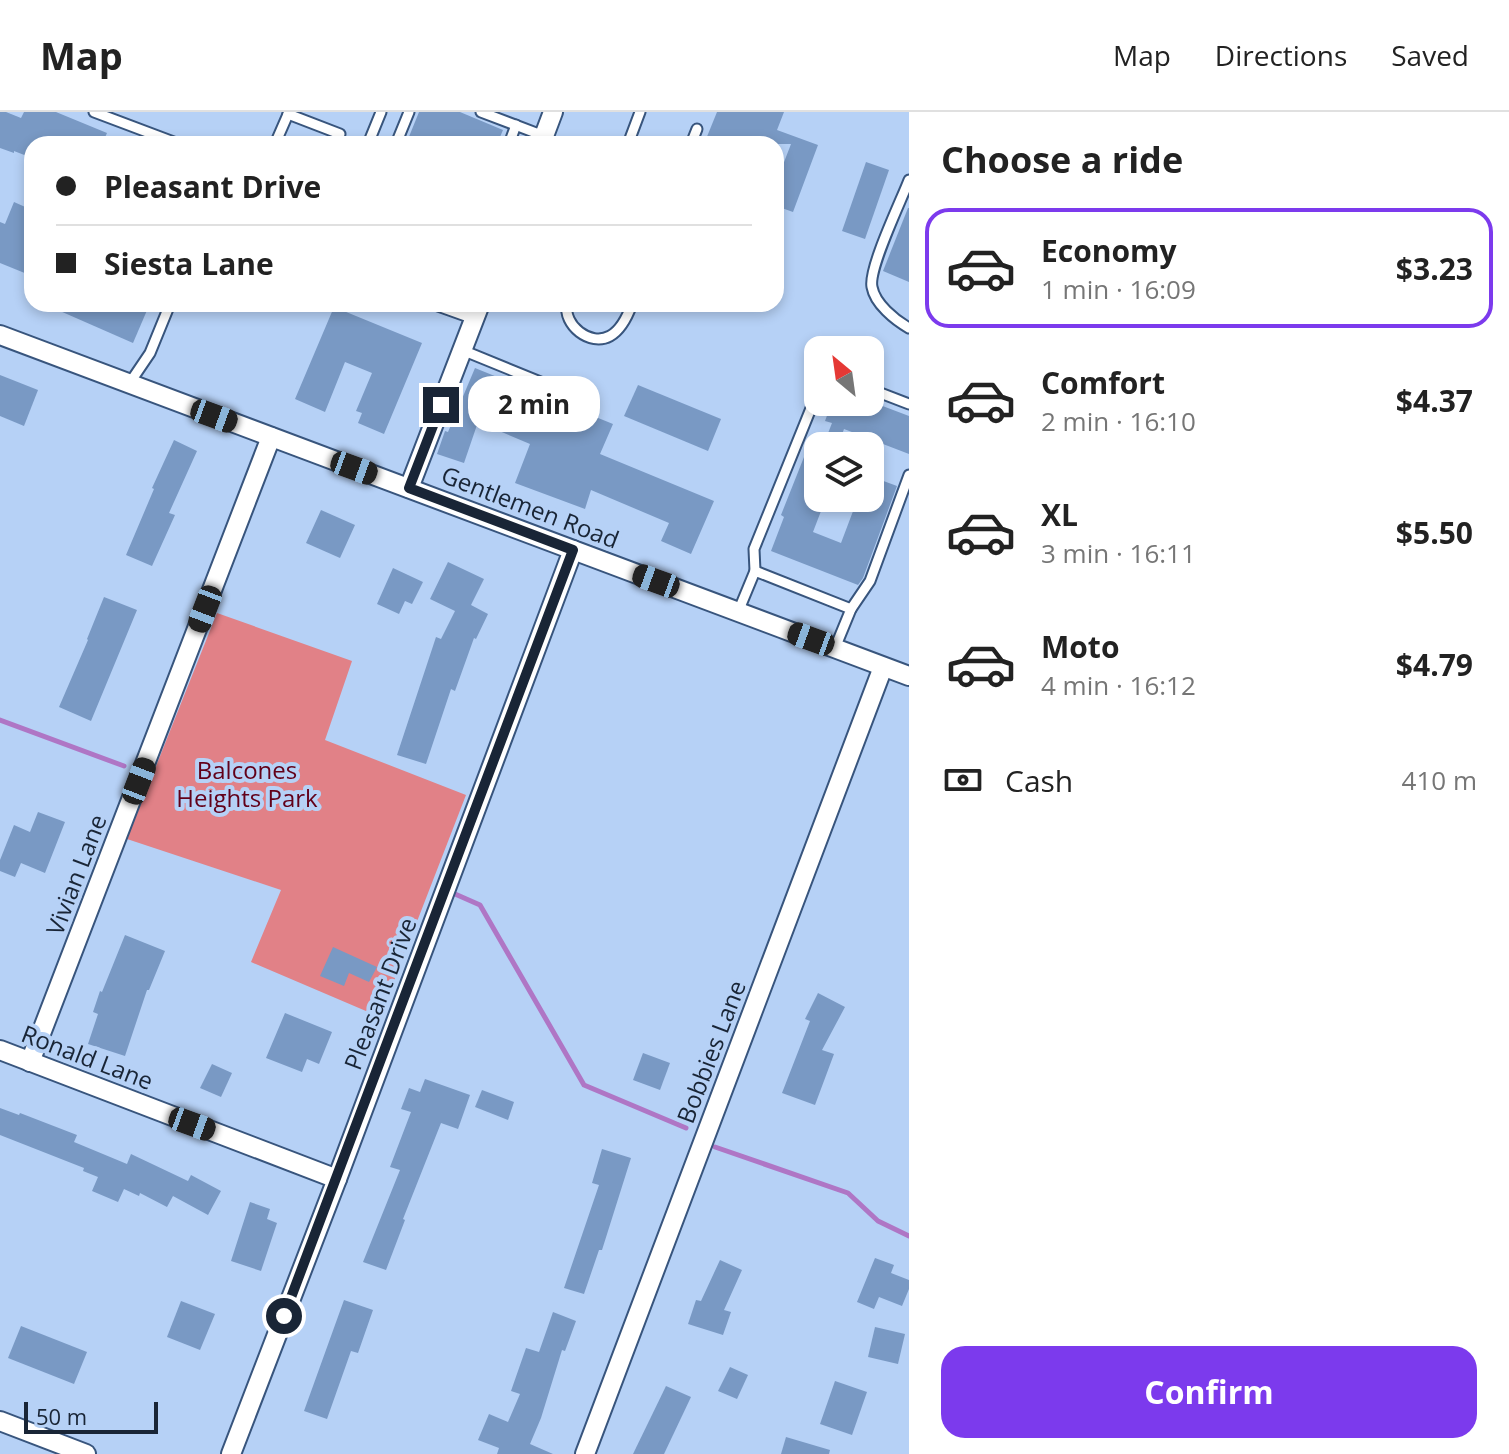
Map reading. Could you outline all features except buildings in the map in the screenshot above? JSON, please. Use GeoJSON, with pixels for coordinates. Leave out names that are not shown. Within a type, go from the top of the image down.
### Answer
{"type":"FeatureCollection","features":[{"type":"Feature","properties":{"kind":"street"},"geometry":{"type":"LineString","coordinates":[[544,136],[551,113]]}},
{"type":"Feature","properties":{"kind":"street"},"geometry":{"type":"LineString","coordinates":[[409,488],[477,312]]}},
{"type":"Feature","properties":{"kind":"street","name":"Gentlemen Road"},"geometry":{"type":"LineString","coordinates":[[0,335],[909,676]]}},
{"type":"Feature","properties":{"kind":"street","name":"Vivian Lane"},"geometry":{"type":"LineString","coordinates":[[30,1062],[271,437]]}},
{"type":"Feature","properties":{"kind":"street","name":"Pleasant Drive"},"geometry":{"type":"LineString","coordinates":[[231,1454],[573,550]]}},
{"type":"Feature","properties":{"kind":"street","name":"Bobbies Lane"},"geometry":{"type":"LineString","coordinates":[[585,1454],[883,667]]}},
{"type":"Feature","properties":{"kind":"street","name":"Ronald Lane"},"geometry":{"type":"LineString","coordinates":[[0,1050],[337,1179]]}},
{"type":"Feature","properties":{"kind":"street"},"geometry":{"type":"LineString","coordinates":[[0,1421],[86,1454]]}},
{"type":"Feature","properties":{"kind":"lane"},"geometry":{"type":"LineString","coordinates":[[94,112],[158,136]]}},
{"type":"Feature","properties":{"kind":"lane"},"geometry":{"type":"LineString","coordinates":[[371,136],[381,112]]}},
{"type":"Feature","properties":{"kind":"lane"},"geometry":{"type":"LineString","coordinates":[[399,136],[409,112]]}},
{"type":"Feature","properties":{"kind":"lane"},"geometry":{"type":"LineString","coordinates":[[481,112],[536,136]]}},
{"type":"Feature","properties":{"kind":"lane"},"geometry":{"type":"LineString","coordinates":[[631,136],[640,112]]}},
{"type":"Feature","properties":{"kind":"lane"},"geometry":{"type":"LineString","coordinates":[[279,136],[289,113],[339,136]]}},
{"type":"Feature","properties":{"kind":"lane"},"geometry":{"type":"LineString","coordinates":[[512,136],[516,125]]}},
{"type":"Feature","properties":{"kind":"lane"},"geometry":{"type":"LineString","coordinates":[[694,136],[697,129]]}},
{"type":"Feature","properties":{"kind":"lane"},"geometry":{"type":"LineString","coordinates":[[909,180],[873,269],[872,287],[885,309],[909,328]]}},
{"type":"Feature","properties":{"kind":"lane"},"geometry":{"type":"LineString","coordinates":[[129,384],[150,353],[167,312]]}},
{"type":"Feature","properties":{"kind":"lane"},"geometry":{"type":"LineString","coordinates":[[566,312],[568,320],[578,332],[591,338],[606,338],[614,334],[628,312]]}},
{"type":"Feature","properties":{"kind":"lane"},"geometry":{"type":"LineString","coordinates":[[462,350],[587,401]]}},
{"type":"Feature","properties":{"kind":"lane"},"geometry":{"type":"LineString","coordinates":[[884,394],[909,404]]}},
{"type":"Feature","properties":{"kind":"lane"},"geometry":{"type":"LineString","coordinates":[[738,612],[755,571],[754,549],[808,416]]}},
{"type":"Feature","properties":{"kind":"lane"},"geometry":{"type":"LineString","coordinates":[[835,648],[851,609],[870,581],[909,475]]}},
{"type":"Feature","properties":{"kind":"lane"},"geometry":{"type":"LineString","coordinates":[[755,571],[851,609]]}},
{"type":"Feature","properties":{"kind":"green space","name":"Balcones Heights Park"},"geometry":{"type":"Polygon","coordinates":[[[217,613],[352,661],[325,740],[466,795],[380,1017],[251,962],[281,890],[127,839],[217,613]]]}},
{"type":"Feature","properties":{"kind":"waterway"},"geometry":{"type":"LineString","coordinates":[[0,720],[124,766]]}},
{"type":"Feature","properties":{"kind":"waterway"},"geometry":{"type":"LineString","coordinates":[[455,894],[480,905],[584,1085],[686,1128]]}},
{"type":"Feature","properties":{"kind":"waterway"},"geometry":{"type":"LineString","coordinates":[[715,1147],[848,1193],[878,1221],[909,1236]]}},
{"type":"Feature","properties":{"kind":"route"},"geometry":{"type":"LineString","coordinates":[[284,1316],[573,550],[409,488],[441,405]]}}]}
